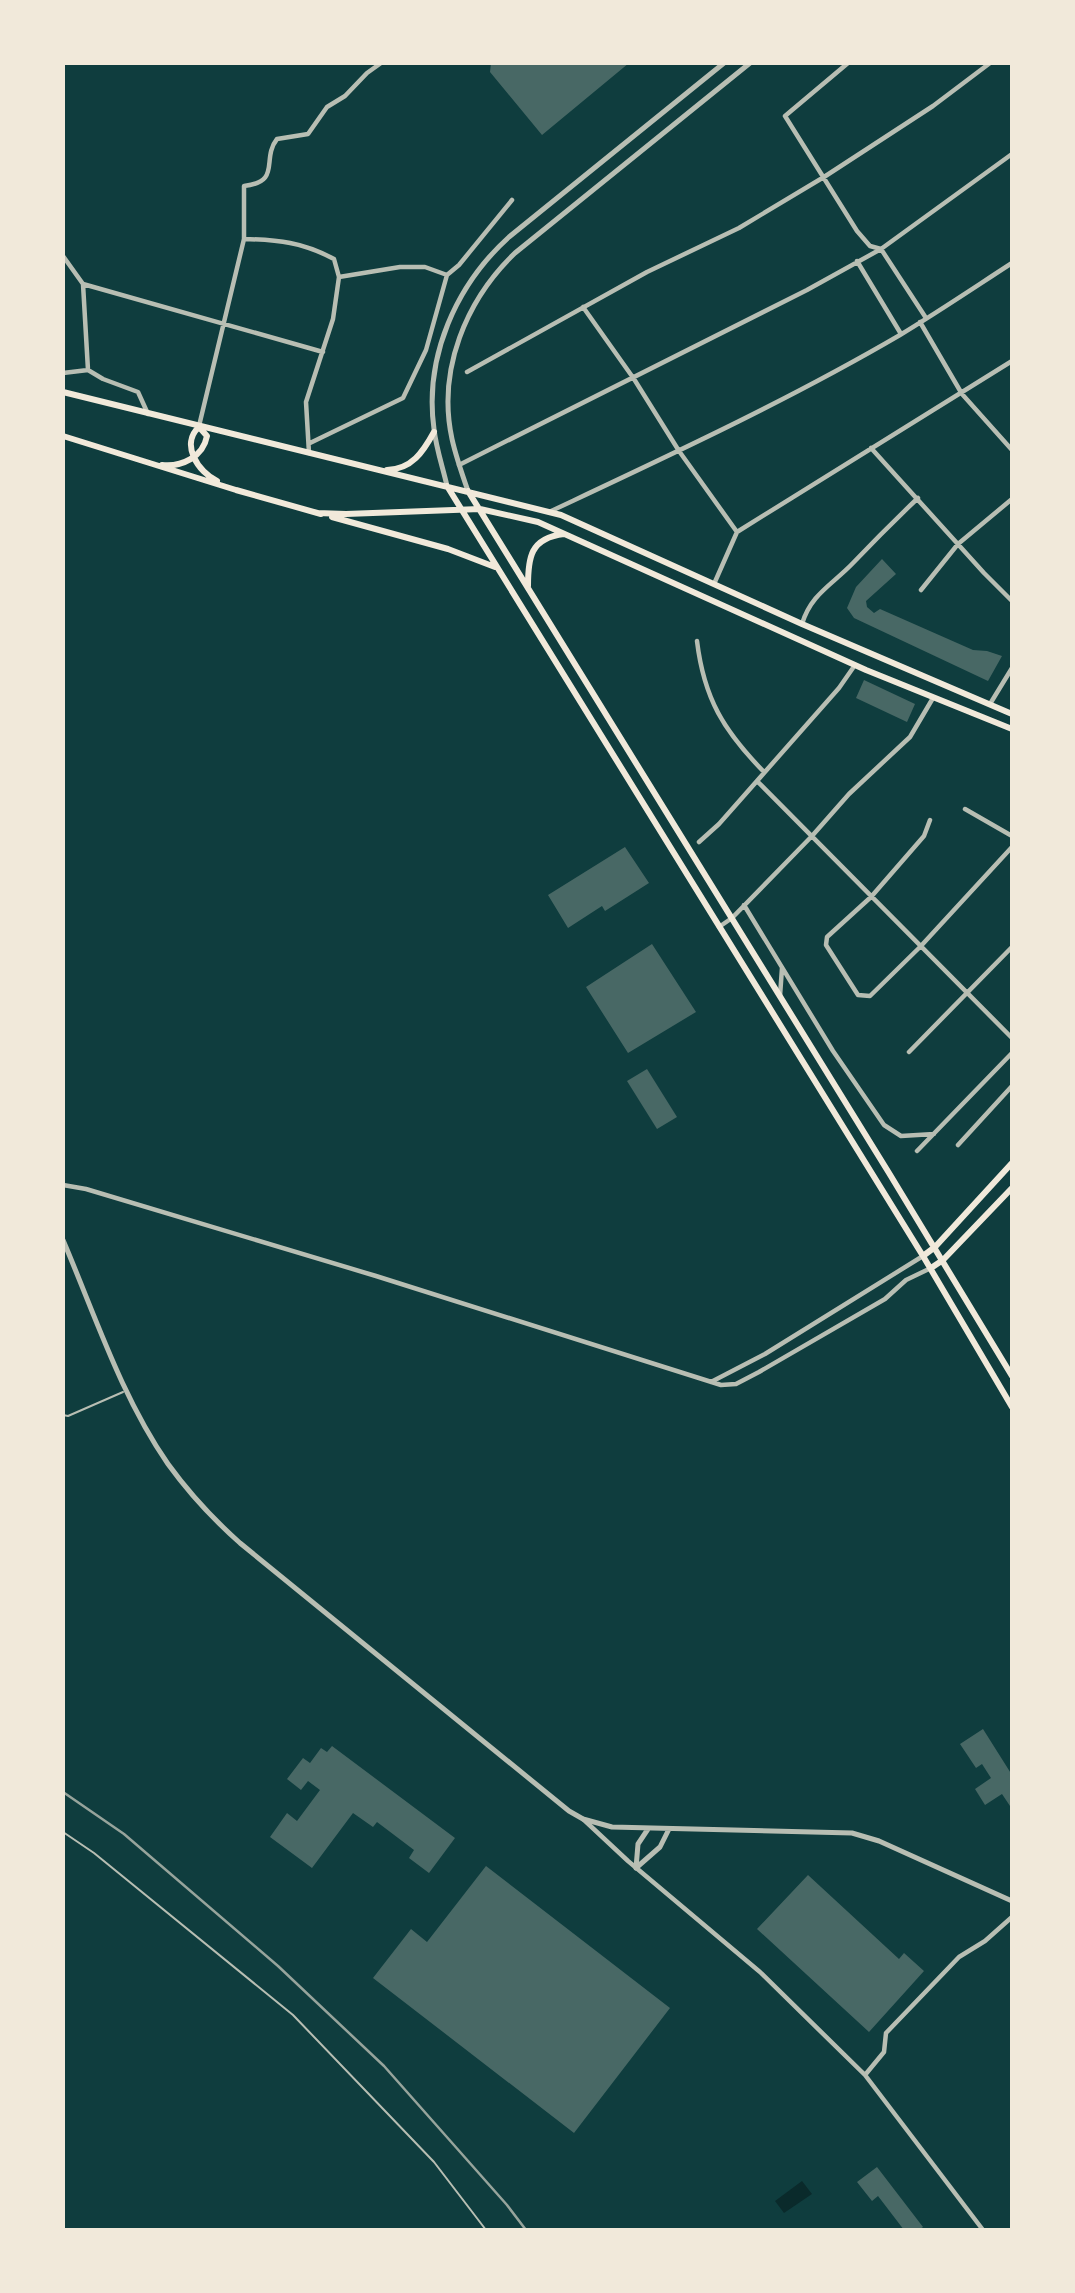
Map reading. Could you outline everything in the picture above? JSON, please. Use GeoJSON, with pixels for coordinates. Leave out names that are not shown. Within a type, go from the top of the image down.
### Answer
{"type":"FeatureCollection","features":[{"type":"Feature","properties":{"kind":"main road"},"geometry":{"type":"LineString","coordinates":[[63,392],[468,491],[574,520],[802,624],[1012,714]]}},
{"type":"Feature","properties":{"kind":"main road"},"geometry":{"type":"LineString","coordinates":[[139,461],[169,466],[194,458],[206,439],[204,431],[199,427]]}},
{"type":"Feature","properties":{"kind":"main road"},"geometry":{"type":"LineString","coordinates":[[199,427],[193,432],[191,440],[194,458],[206,475],[236,491]]}},
{"type":"Feature","properties":{"kind":"main road"},"geometry":{"type":"LineString","coordinates":[[377,470],[395,470],[409,464],[421,453],[434,432]]}},
{"type":"Feature","properties":{"kind":"main road"},"geometry":{"type":"LineString","coordinates":[[63,436],[236,491],[448,549],[497,568]]}},
{"type":"Feature","properties":{"kind":"main road"},"geometry":{"type":"LineString","coordinates":[[447,486],[931,1268],[1012,1407]]}},
{"type":"Feature","properties":{"kind":"main road"},"geometry":{"type":"LineString","coordinates":[[468,491],[1012,1376]]}},
{"type":"Feature","properties":{"kind":"main road"},"geometry":{"type":"LineString","coordinates":[[317,513],[480,509],[538,522],[855,665],[1012,729]]}},
{"type":"Feature","properties":{"kind":"main road"},"geometry":{"type":"LineString","coordinates":[[528,588],[528,565],[534,549],[548,537],[567,534]]}},
{"type":"Feature","properties":{"kind":"main road"},"geometry":{"type":"LineString","coordinates":[[923,1256],[1012,1163]]}},
{"type":"Feature","properties":{"kind":"main road"},"geometry":{"type":"LineString","coordinates":[[931,1268],[943,1260],[1012,1188]]}},
{"type":"Feature","properties":{"kind":"street"},"geometry":{"type":"LineString","coordinates":[[199,427],[244,239],[244,186],[258,185],[266,178],[277,139],[307,134],[327,107],[345,96],[381,63]]}},
{"type":"Feature","properties":{"kind":"street"},"geometry":{"type":"LineString","coordinates":[[447,486],[434,432],[433,390],[443,338],[460,297],[484,261],[509,237],[724,63]]}},
{"type":"Feature","properties":{"kind":"street"},"geometry":{"type":"LineString","coordinates":[[468,491],[450,425],[450,379],[454,354],[464,326],[484,288],[515,253],[750,63]]}},
{"type":"Feature","properties":{"kind":"street"},"geometry":{"type":"LineString","coordinates":[[848,63],[785,116],[857,231],[870,246],[881,250],[926,318]]}},
{"type":"Feature","properties":{"kind":"street"},"geometry":{"type":"LineString","coordinates":[[467,372],[648,272],[739,228],[933,106],[990,63]]}},
{"type":"Feature","properties":{"kind":"street"},"geometry":{"type":"LineString","coordinates":[[459,465],[634,379],[881,250],[1012,153]]}},
{"type":"Feature","properties":{"kind":"street"},"geometry":{"type":"LineString","coordinates":[[310,443],[403,398],[426,350],[447,275],[512,200]]}},
{"type":"Feature","properties":{"kind":"street"},"geometry":{"type":"LineString","coordinates":[[244,239],[293,242],[314,248],[334,259],[339,277],[333,319],[306,402],[309,454]]}},
{"type":"Feature","properties":{"kind":"street"},"geometry":{"type":"LineString","coordinates":[[63,256],[83,284],[88,370]]}},
{"type":"Feature","properties":{"kind":"street"},"geometry":{"type":"LineString","coordinates":[[857,261],[901,334]]}},
{"type":"Feature","properties":{"kind":"street"},"geometry":{"type":"LineString","coordinates":[[549,512],[790,395],[901,334],[1012,263]]}},
{"type":"Feature","properties":{"kind":"street"},"geometry":{"type":"LineString","coordinates":[[339,277],[400,267],[425,267],[447,275]]}},
{"type":"Feature","properties":{"kind":"street"},"geometry":{"type":"LineString","coordinates":[[83,284],[323,352]]}},
{"type":"Feature","properties":{"kind":"street"},"geometry":{"type":"LineString","coordinates":[[583,307],[737,533]]}},
{"type":"Feature","properties":{"kind":"street"},"geometry":{"type":"LineString","coordinates":[[920,322],[962,394],[1012,450]]}},
{"type":"Feature","properties":{"kind":"street"},"geometry":{"type":"LineString","coordinates":[[714,583],[737,533],[1012,361]]}},
{"type":"Feature","properties":{"kind":"street"},"geometry":{"type":"LineString","coordinates":[[63,373],[88,370],[103,379],[138,392],[148,414]]}},
{"type":"Feature","properties":{"kind":"street"},"geometry":{"type":"LineString","coordinates":[[871,448],[1012,601]]}},
{"type":"Feature","properties":{"kind":"street"},"geometry":{"type":"LineString","coordinates":[[802,624],[815,596],[853,563],[918,498]]}},
{"type":"Feature","properties":{"kind":"street"},"geometry":{"type":"LineString","coordinates":[[921,590],[958,544],[1012,499]]}},
{"type":"Feature","properties":{"kind":"street"},"geometry":{"type":"LineString","coordinates":[[697,641],[704,684],[715,707],[729,733],[764,772]]}},
{"type":"Feature","properties":{"kind":"street"},"geometry":{"type":"LineString","coordinates":[[699,842],[719,824],[839,688],[855,665]]}},
{"type":"Feature","properties":{"kind":"street"},"geometry":{"type":"LineString","coordinates":[[990,704],[1012,668]]}},
{"type":"Feature","properties":{"kind":"street"},"geometry":{"type":"LineString","coordinates":[[719,927],[732,918],[849,794],[910,737],[933,698]]}},
{"type":"Feature","properties":{"kind":"street"},"geometry":{"type":"LineString","coordinates":[[757,781],[1012,1038]]}},
{"type":"Feature","properties":{"kind":"street"},"geometry":{"type":"LineString","coordinates":[[965,809],[1012,836]]}},
{"type":"Feature","properties":{"kind":"street"},"geometry":{"type":"LineString","coordinates":[[930,820],[924,836],[871,897],[827,937],[826,945],[858,995],[870,996],[920,947],[1012,847]]}},
{"type":"Feature","properties":{"kind":"street"},"geometry":{"type":"LineString","coordinates":[[744,905],[832,1051],[884,1125],[901,1136],[934,1134]]}},
{"type":"Feature","properties":{"kind":"street"},"geometry":{"type":"LineString","coordinates":[[909,1052],[1012,947]]}},
{"type":"Feature","properties":{"kind":"street"},"geometry":{"type":"LineString","coordinates":[[780,997],[782,968]]}},
{"type":"Feature","properties":{"kind":"street"},"geometry":{"type":"LineString","coordinates":[[916,1151],[1012,1053]]}},
{"type":"Feature","properties":{"kind":"street"},"geometry":{"type":"LineString","coordinates":[[958,1145],[1012,1086]]}},
{"type":"Feature","properties":{"kind":"street"},"geometry":{"type":"LineString","coordinates":[[63,1185],[86,1189],[376,1276],[720,1385],[736,1384],[886,1299],[906,1280],[931,1268]]}},
{"type":"Feature","properties":{"kind":"street"},"geometry":{"type":"LineString","coordinates":[[63,1240],[127,1390],[168,1463],[211,1517],[240,1544],[545,1793],[583,1819],[636,1868],[760,1972],[865,2075],[984,2230]]}},
{"type":"Feature","properties":{"kind":"street"},"geometry":{"type":"LineString","coordinates":[[710,1382],[765,1354],[923,1256]]}},
{"type":"Feature","properties":{"kind":"street"},"geometry":{"type":"LineString","coordinates":[[583,1819],[612,1827],[824,1832],[864,1836],[1012,1901]]}},
{"type":"Feature","properties":{"kind":"street"},"geometry":{"type":"LineString","coordinates":[[636,1868],[638,1844],[649,1828]]}},
{"type":"Feature","properties":{"kind":"street"},"geometry":{"type":"LineString","coordinates":[[636,1868],[660,1847],[669,1829]]}},
{"type":"Feature","properties":{"kind":"street"},"geometry":{"type":"LineString","coordinates":[[865,2075],[884,2052],[886,2033],[959,1957],[985,1941],[1012,1917]]}},
{"type":"Feature","properties":{"kind":"lane"},"geometry":{"type":"LineString","coordinates":[[63,1415],[68,1416],[127,1390]]}},
{"type":"Feature","properties":{"kind":"lane"},"geometry":{"type":"LineString","coordinates":[[63,1832],[94,1853],[293,2015],[434,2162],[486,2230]]}},
{"type":"Feature","properties":{"kind":"water"},"geometry":{"type":"Polygon","coordinates":[[[802,2181],[812,2194],[784,2213],[775,2201],[802,2181]]]}},
{"type":"Feature","properties":{"kind":"building"},"geometry":{"type":"Polygon","coordinates":[[[491,63],[629,63],[542,135],[490,72],[491,63]]]}},
{"type":"Feature","properties":{"kind":"building"},"geometry":{"type":"Polygon","coordinates":[[[882,559],[896,574],[866,601],[867,607],[874,613],[880,609],[973,650],[1002,656],[988,681],[854,618],[847,608],[856,587],[882,559]]]}},
{"type":"Feature","properties":{"kind":"building"},"geometry":{"type":"Polygon","coordinates":[[[864,680],[915,704],[907,722],[856,698],[864,680]]]}},
{"type":"Feature","properties":{"kind":"building"},"geometry":{"type":"Polygon","coordinates":[[[625,847],[649,883],[605,911],[602,906],[568,928],[548,895],[625,847]]]}},
{"type":"Feature","properties":{"kind":"building"},"geometry":{"type":"Polygon","coordinates":[[[652,944],[696,1012],[628,1053],[586,987],[652,944]]]}},
{"type":"Feature","properties":{"kind":"building"},"geometry":{"type":"Polygon","coordinates":[[[647,1069],[677,1117],[657,1129],[627,1081],[647,1069]]]}},
{"type":"Feature","properties":{"kind":"building"},"geometry":{"type":"Polygon","coordinates":[[[983,1729],[1012,1775],[1012,1809],[1002,1794],[985,1805],[975,1789],[991,1778],[982,1764],[976,1768],[960,1744],[983,1729]]]}},
{"type":"Feature","properties":{"kind":"building"},"geometry":{"type":"Polygon","coordinates":[[[332,1746],[455,1838],[429,1873],[409,1858],[414,1850],[377,1822],[373,1827],[353,1813],[312,1868],[270,1837],[287,1813],[297,1821],[320,1790],[308,1781],[301,1790],[287,1779],[303,1758],[310,1763],[321,1748],[327,1752],[332,1746]]]}},
{"type":"Feature","properties":{"kind":"building"},"geometry":{"type":"Polygon","coordinates":[[[486,1866],[670,2008],[574,2133],[373,1978],[411,1929],[427,1942],[486,1866]]]}},
{"type":"Feature","properties":{"kind":"building"},"geometry":{"type":"Polygon","coordinates":[[[808,1875],[899,1959],[904,1953],[924,1971],[869,2032],[757,1929],[808,1875]]]}},
{"type":"Feature","properties":{"kind":"building"},"geometry":{"type":"Polygon","coordinates":[[[877,2167],[923,2227],[919,2230],[904,2230],[878,2196],[872,2201],[857,2182],[877,2167]]]}},
{"type":"Feature","properties":{"kind":"railway"},"geometry":{"type":"LineString","coordinates":[[63,1792],[124,1834],[278,1966],[384,2066],[526,2230]]}}]}
